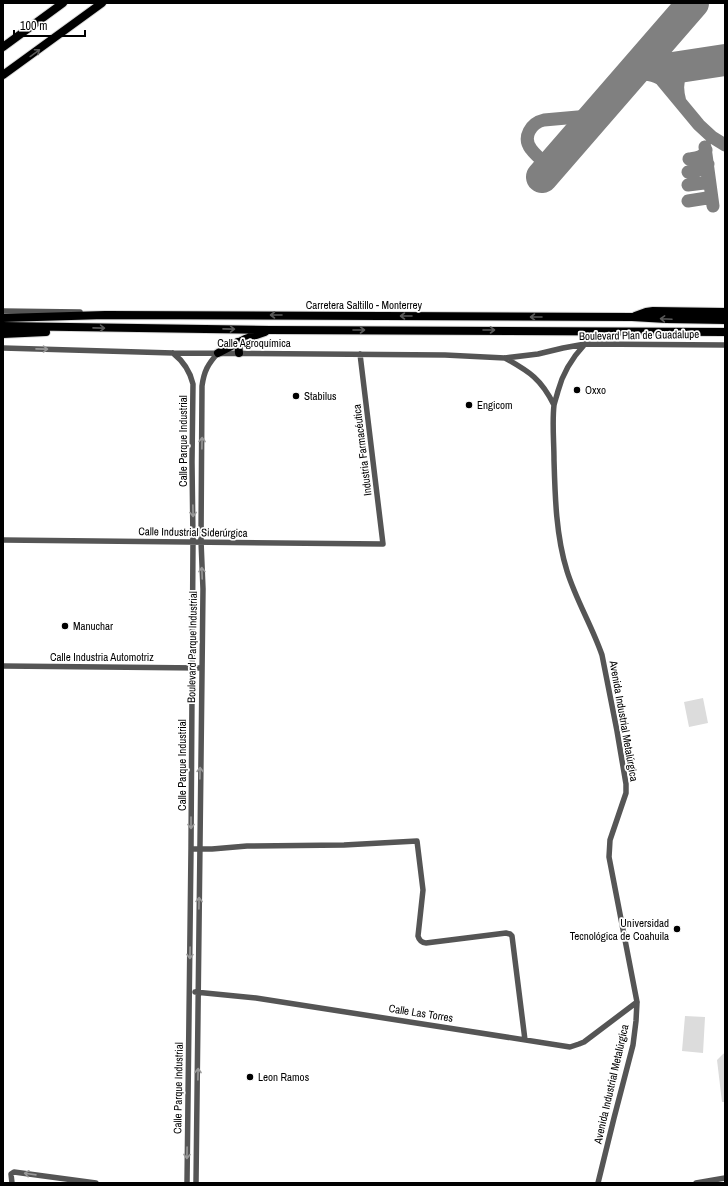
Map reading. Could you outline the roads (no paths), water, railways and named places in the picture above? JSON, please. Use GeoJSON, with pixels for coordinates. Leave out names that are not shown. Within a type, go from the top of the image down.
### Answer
{"type":"FeatureCollection","features":[{"type":"Feature","properties":{"kind":"highway"},"geometry":{"type":"LineString","coordinates":[[3,47],[63,3]]}},
{"type":"Feature","properties":{"kind":"highway"},"geometry":{"type":"LineString","coordinates":[[3,75],[102,3]]}},
{"type":"Feature","properties":{"kind":"highway"},"geometry":{"type":"LineString","coordinates":[[632,317],[653,311],[725,312]]}},
{"type":"Feature","properties":{"kind":"highway","name":"Carretera Saltillo - Monterrey"},"geometry":{"type":"LineString","coordinates":[[3,318],[105,315],[632,317],[725,320]]}},
{"type":"Feature","properties":{"kind":"highway"},"geometry":{"type":"LineString","coordinates":[[3,326],[270,330],[725,332]]}},
{"type":"Feature","properties":{"kind":"highway"},"geometry":{"type":"LineString","coordinates":[[3,334],[47,332],[60,328]]}},
{"type":"Feature","properties":{"kind":"highway"},"geometry":{"type":"LineString","coordinates":[[706,332],[725,329]]}},
{"type":"Feature","properties":{"kind":"highway"},"geometry":{"type":"LineString","coordinates":[[218,353],[238,342],[270,330]]}},
{"type":"Feature","properties":{"kind":"highway"},"geometry":{"type":"LineString","coordinates":[[238,342],[239,353]]}},
{"type":"Feature","properties":{"kind":"street"},"geometry":{"type":"LineString","coordinates":[[3,311],[96,312],[105,315]]}},
{"type":"Feature","properties":{"kind":"street","name":"Boulevard Plan de Guadalupe"},"geometry":{"type":"LineString","coordinates":[[505,358],[526,356],[585,344],[725,345]]}},
{"type":"Feature","properties":{"kind":"street","name":"Avenida Industrial Metalúrgica"},"geometry":{"type":"LineString","coordinates":[[585,344],[576,353],[565,371],[554,405],[555,480],[560,546],[573,590],[596,638],[602,655],[626,784],[626,793],[610,840],[609,857],[637,1002],[633,1045],[598,1183]]}},
{"type":"Feature","properties":{"kind":"street","name":"Calle Agroquímica"},"geometry":{"type":"LineString","coordinates":[[3,348],[173,353],[445,355],[505,358]]}},
{"type":"Feature","properties":{"kind":"street","name":"Calle Parque Industrial"},"geometry":{"type":"LineString","coordinates":[[173,353],[184,364],[193,384],[191,849],[187,1183]]}},
{"type":"Feature","properties":{"kind":"street","name":"Boulevard Parque Industrial"},"geometry":{"type":"LineString","coordinates":[[198,970],[203,589],[201,541],[202,394],[204,375],[211,361],[218,353]]}},
{"type":"Feature","properties":{"kind":"street","name":"Industria Farmacéutica"},"geometry":{"type":"LineString","coordinates":[[360,354],[383,544]]}},
{"type":"Feature","properties":{"kind":"street","name":"Avenida Industrial Metalúrgica"},"geometry":{"type":"LineString","coordinates":[[505,358],[531,373],[549,394],[554,405]]}},
{"type":"Feature","properties":{"kind":"street"},"geometry":{"type":"LineString","coordinates":[[193,394],[202,394]]}},
{"type":"Feature","properties":{"kind":"street"},"geometry":{"type":"LineString","coordinates":[[192,428],[202,428]]}},
{"type":"Feature","properties":{"kind":"street"},"geometry":{"type":"LineString","coordinates":[[192,462],[201,463]]}},
{"type":"Feature","properties":{"kind":"street","name":"Calle Industrial Siderúrgica"},"geometry":{"type":"LineString","coordinates":[[3,540],[383,544]]}},
{"type":"Feature","properties":{"kind":"street","name":"Calle Industria Automotriz"},"geometry":{"type":"LineString","coordinates":[[3,666],[202,668]]}},
{"type":"Feature","properties":{"kind":"street"},"geometry":{"type":"LineString","coordinates":[[191,849],[242,846],[350,845],[417,841],[423,890],[418,938],[424,943],[506,933],[510,934],[512,936],[524,1040]]}},
{"type":"Feature","properties":{"kind":"street","name":"Calle Parque Industrial"},"geometry":{"type":"LineString","coordinates":[[196,1183],[198,970]]}},
{"type":"Feature","properties":{"kind":"street","name":"Calle Las Torres"},"geometry":{"type":"LineString","coordinates":[[189,991],[264,999],[564,1046],[575,1046],[584,1042],[637,1002]]}},
{"type":"Feature","properties":{"kind":"street"},"geometry":{"type":"LineString","coordinates":[[188,1091],[197,1091]]}},
{"type":"Feature","properties":{"kind":"street"},"geometry":{"type":"LineString","coordinates":[[12,1183],[11,1174],[14,1172],[70,1181],[96,1183]]}},
{"type":"Feature","properties":{"kind":"street"},"geometry":{"type":"LineString","coordinates":[[696,1183],[725,1178]]}},
{"type":"Feature","properties":{"kind":"place","name":"Oxxo"},"geometry":{"type":"Point","coordinates":[577,390]}},
{"type":"Feature","properties":{"kind":"place","name":"Stabilus"},"geometry":{"type":"Point","coordinates":[296,396]}},
{"type":"Feature","properties":{"kind":"place","name":"Engicom"},"geometry":{"type":"Point","coordinates":[469,405]}},
{"type":"Feature","properties":{"kind":"place","name":"Manuchar"},"geometry":{"type":"Point","coordinates":[65,626]}},
{"type":"Feature","properties":{"kind":"place","name":"Universidad Tecnológica de Coahuila"},"geometry":{"type":"Point","coordinates":[677,929]}},
{"type":"Feature","properties":{"kind":"place","name":"Leon Ramos"},"geometry":{"type":"Point","coordinates":[250,1077]}}]}
